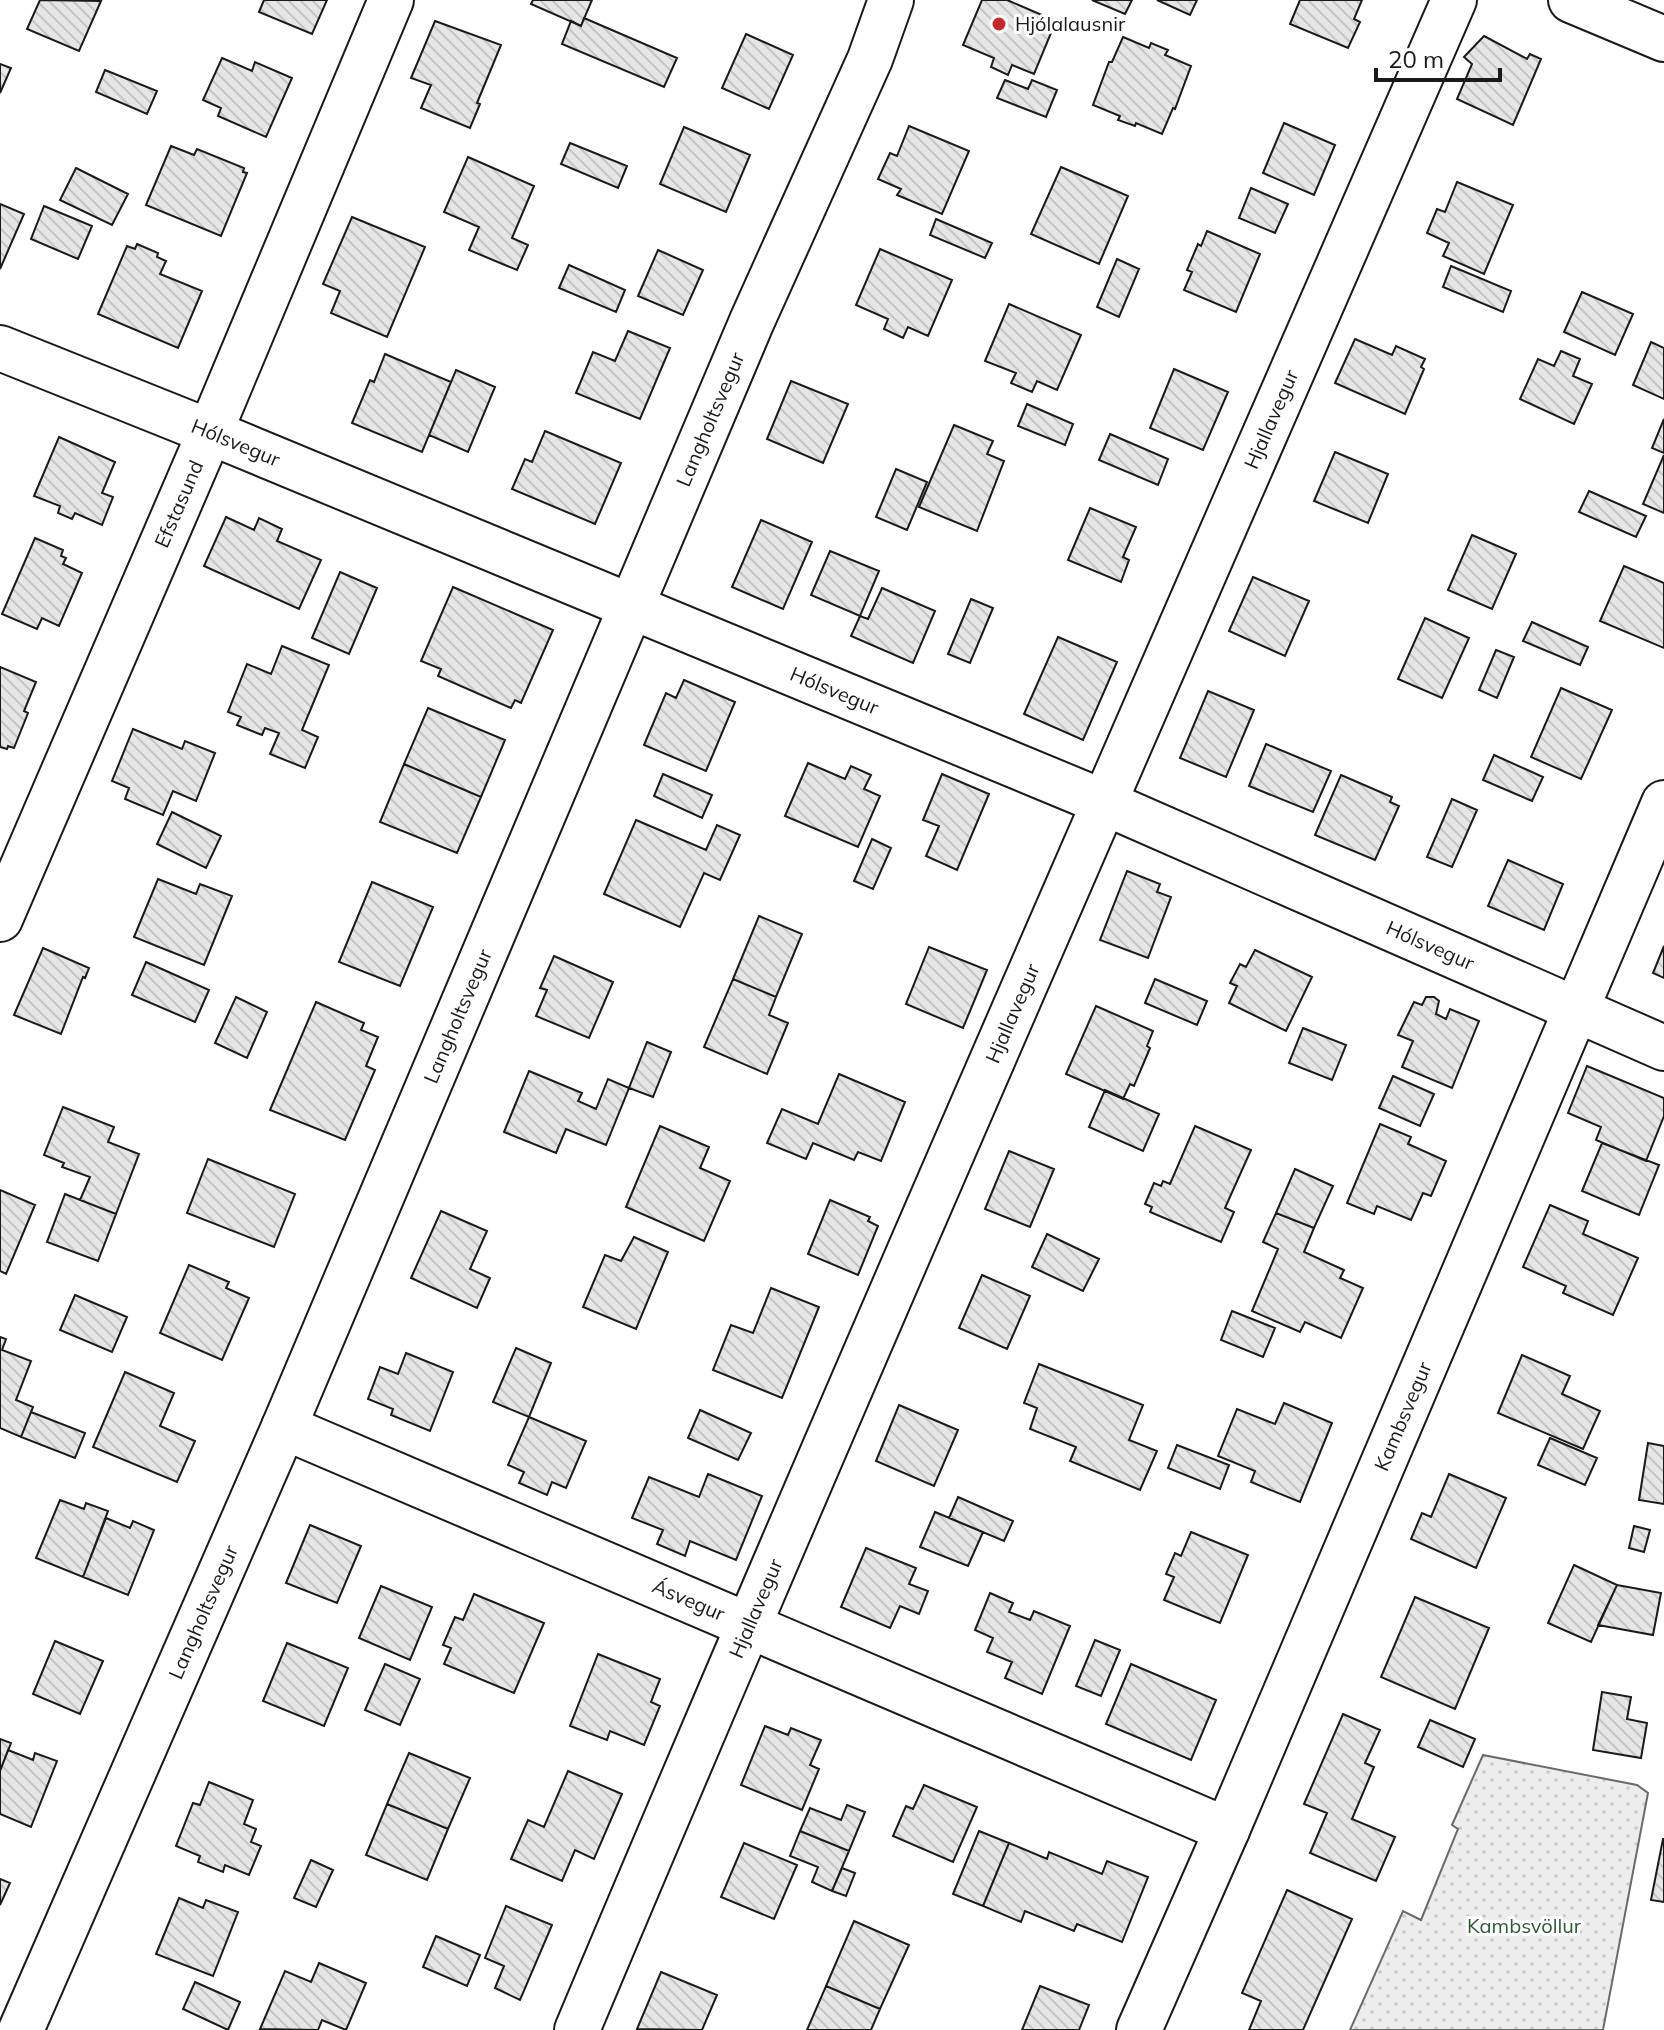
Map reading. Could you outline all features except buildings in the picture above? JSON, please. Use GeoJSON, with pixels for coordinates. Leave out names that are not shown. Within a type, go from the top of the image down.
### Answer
{"type":"FeatureCollection","features":[{"type":"Feature","properties":{"kind":"street","name":"Efstasund"},"geometry":{"type":"LineString","coordinates":[[0,919],[210,432],[391,0]]}},
{"type":"Feature","properties":{"kind":"street","name":"Langholtsvegur"},"geometry":{"type":"LineString","coordinates":[[21,2030],[284,1427],[752,321],[870,59],[891,0]]}},
{"type":"Feature","properties":{"kind":"street","name":"Hjallavegur"},"geometry":{"type":"LineString","coordinates":[[577,2030],[747,1625],[1454,0]]}},
{"type":"Feature","properties":{"kind":"street"},"geometry":{"type":"LineString","coordinates":[[1571,0],[1664,39]]}},
{"type":"Feature","properties":{"kind":"street","name":"Hólsvegur"},"geometry":{"type":"LineString","coordinates":[[0,348],[1103,802],[1664,1048]]}},
{"type":"Feature","properties":{"kind":"street","name":"Kambsvegur"},"geometry":{"type":"LineString","coordinates":[[1139,2030],[1664,803]]}},
{"type":"Feature","properties":{"kind":"street","name":"Ásvegur"},"geometry":{"type":"LineString","coordinates":[[284,1427],[1227,1830]]}},
{"type":"Feature","properties":{"kind":"green space","name":"Kambsvöllur"},"geometry":{"type":"Polygon","coordinates":[[[1483,1755],[1637,1785],[1648,1793],[1603,2030],[1350,2030],[1403,1911],[1421,1920],[1458,1829],[1452,1825],[1483,1755]]]}},
{"type":"Feature","properties":{"kind":"place","name":"Hjólalausnir"},"geometry":{"type":"Point","coordinates":[999,24]}}]}
